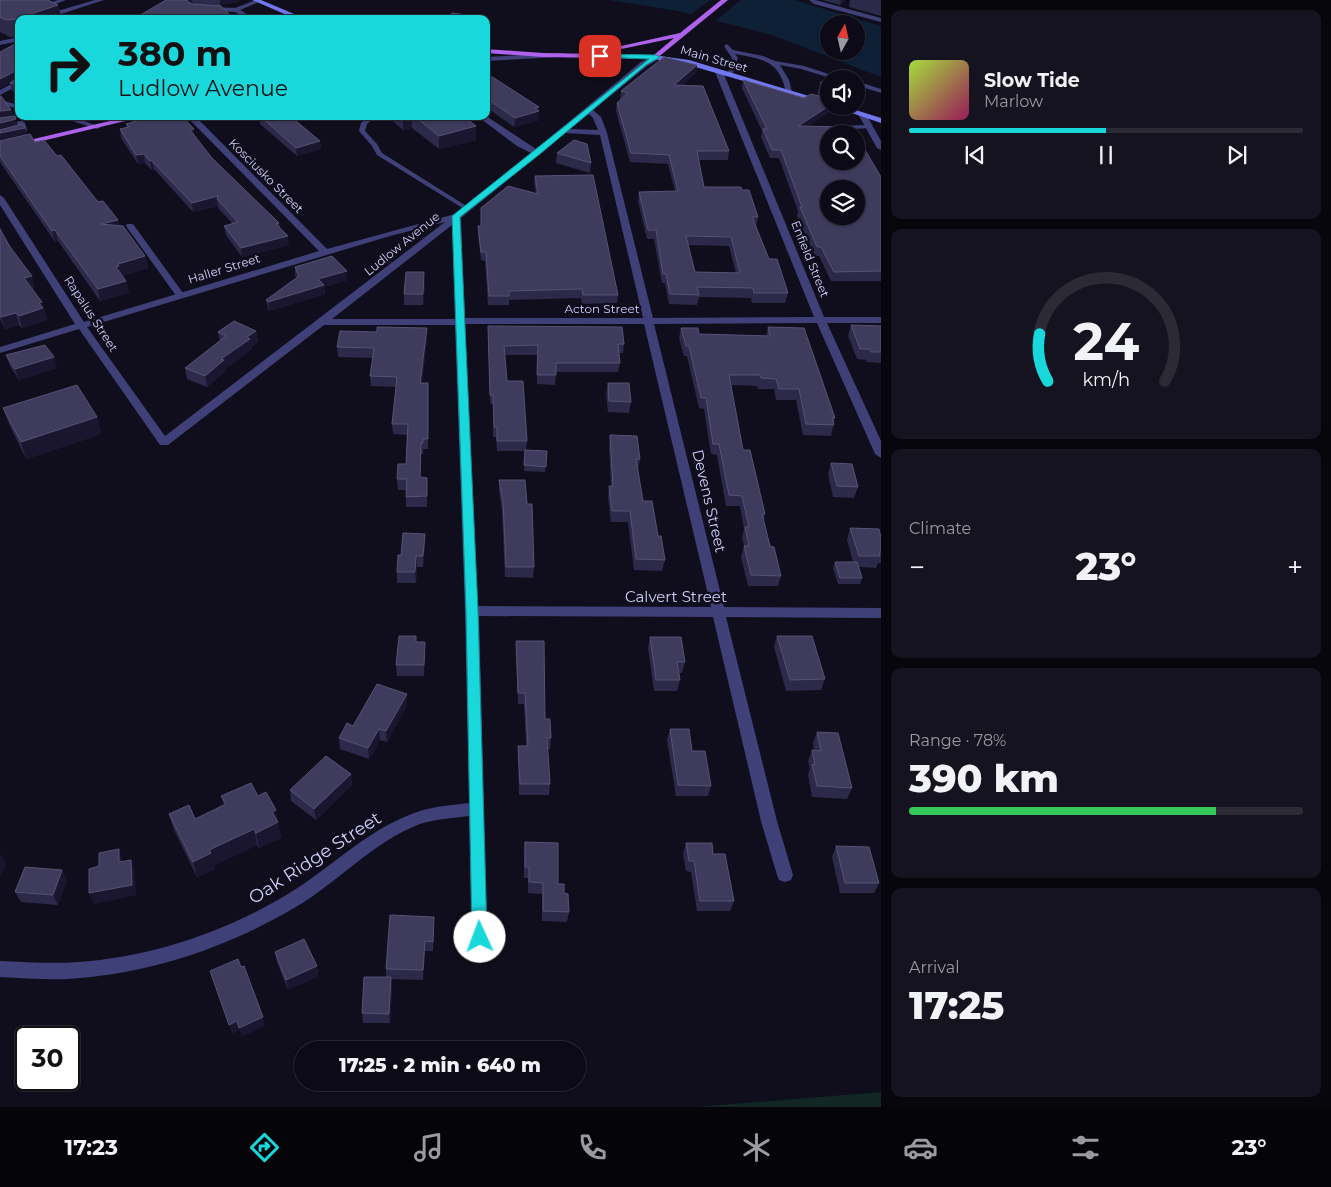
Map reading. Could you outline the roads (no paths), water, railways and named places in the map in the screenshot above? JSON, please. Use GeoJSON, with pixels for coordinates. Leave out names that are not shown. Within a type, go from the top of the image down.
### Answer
{"type":"FeatureCollection","features":[{"type":"Feature","properties":{"kind":"main road"},"geometry":{"type":"LineString","coordinates":[[257,1],[293,15]]}},
{"type":"Feature","properties":{"kind":"main road","name":"Ludlow Avenue"},"geometry":{"type":"LineString","coordinates":[[656,57],[723,2]]}},
{"type":"Feature","properties":{"kind":"main road"},"geometry":{"type":"LineString","coordinates":[[559,55],[658,41],[685,32]]}},
{"type":"Feature","properties":{"kind":"main road","name":"Main Street"},"geometry":{"type":"LineString","coordinates":[[490,51],[656,57],[686,62],[820,101]]}},
{"type":"Feature","properties":{"kind":"main road"},"geometry":{"type":"LineString","coordinates":[[865,115],[881,120]]}},
{"type":"Feature","properties":{"kind":"main road"},"geometry":{"type":"LineString","coordinates":[[0,149],[125,120]]}},
{"type":"Feature","properties":{"kind":"street"},"geometry":{"type":"LineString","coordinates":[[490,59],[525,59],[559,55]]}},
{"type":"Feature","properties":{"kind":"street","name":"Ludlow Avenue"},"geometry":{"type":"LineString","coordinates":[[164,442],[324,322],[644,64],[656,57]]}},
{"type":"Feature","properties":{"kind":"street","name":"Enfield Street"},"geometry":{"type":"LineString","coordinates":[[718,72],[821,321],[881,454]]}},
{"type":"Feature","properties":{"kind":"street"},"geometry":{"type":"LineString","coordinates":[[0,94],[15,85]]}},
{"type":"Feature","properties":{"kind":"street"},"geometry":{"type":"LineString","coordinates":[[0,102],[15,106]]}},
{"type":"Feature","properties":{"kind":"street","name":"Devens Street"},"geometry":{"type":"LineString","coordinates":[[589,110],[597,117],[603,133],[718,613],[785,875]]}},
{"type":"Feature","properties":{"kind":"street"},"geometry":{"type":"LineString","coordinates":[[863,115],[881,148]]}},
{"type":"Feature","properties":{"kind":"street"},"geometry":{"type":"LineString","coordinates":[[74,120],[96,127]]}},
{"type":"Feature","properties":{"kind":"street","name":"Kosciusko Street"},"geometry":{"type":"LineString","coordinates":[[194,120],[325,252]]}},
{"type":"Feature","properties":{"kind":"street"},"geometry":{"type":"LineString","coordinates":[[487,120],[520,144],[537,152]]}},
{"type":"Feature","properties":{"kind":"street"},"geometry":{"type":"LineString","coordinates":[[564,130],[603,133]]}},
{"type":"Feature","properties":{"kind":"street","name":"Rapalus Street"},"geometry":{"type":"LineString","coordinates":[[0,198],[80,326],[164,442]]}},
{"type":"Feature","properties":{"kind":"street"},"geometry":{"type":"LineString","coordinates":[[456,216],[472,611],[480,955]]}},
{"type":"Feature","properties":{"kind":"street","name":"Haller Street"},"geometry":{"type":"LineString","coordinates":[[0,350],[325,252],[456,216]]}},
{"type":"Feature","properties":{"kind":"street","name":"Acton Street"},"geometry":{"type":"LineString","coordinates":[[324,322],[881,320]]}},
{"type":"Feature","properties":{"kind":"street","name":"Calvert Street"},"geometry":{"type":"LineString","coordinates":[[472,611],[881,613]]}},
{"type":"Feature","properties":{"kind":"street","name":"Oak Ridge Street"},"geometry":{"type":"LineString","coordinates":[[0,969],[91,970],[186,947],[248,925],[291,901],[380,836],[417,818],[476,809]]}},
{"type":"Feature","properties":{"kind":"lane"},"geometry":{"type":"LineString","coordinates":[[31,0],[61,12],[101,0]]}},
{"type":"Feature","properties":{"kind":"lane"},"geometry":{"type":"LineString","coordinates":[[45,6],[63,0]]}},
{"type":"Feature","properties":{"kind":"lane"},"geometry":{"type":"LineString","coordinates":[[812,0],[822,5],[881,20]]}},
{"type":"Feature","properties":{"kind":"lane"},"geometry":{"type":"LineString","coordinates":[[207,9],[236,10],[257,1]]}},
{"type":"Feature","properties":{"kind":"lane"},"geometry":{"type":"LineString","coordinates":[[236,10],[245,15]]}},
{"type":"Feature","properties":{"kind":"lane"},"geometry":{"type":"LineString","coordinates":[[0,43],[15,40]]}},
{"type":"Feature","properties":{"kind":"lane"},"geometry":{"type":"LineString","coordinates":[[727,46],[735,58],[730,75]]}},
{"type":"Feature","properties":{"kind":"lane"},"geometry":{"type":"LineString","coordinates":[[732,52],[820,73]]}},
{"type":"Feature","properties":{"kind":"lane"},"geometry":{"type":"LineString","coordinates":[[776,63],[786,78],[787,91]]}},
{"type":"Feature","properties":{"kind":"lane"},"geometry":{"type":"LineString","coordinates":[[865,86],[881,91]]}},
{"type":"Feature","properties":{"kind":"lane"},"geometry":{"type":"LineString","coordinates":[[368,120],[364,123],[362,131],[375,145],[378,154],[466,208]]}},
{"type":"Feature","properties":{"kind":"lane"},"geometry":{"type":"LineString","coordinates":[[0,126],[22,124],[24,130],[22,133]]}},
{"type":"Feature","properties":{"kind":"lane"},"geometry":{"type":"LineString","coordinates":[[865,127],[869,127]]}},
{"type":"Feature","properties":{"kind":"lane"},"geometry":{"type":"LineString","coordinates":[[0,138],[22,133]]}},
{"type":"Feature","properties":{"kind":"lane"},"geometry":{"type":"LineString","coordinates":[[22,133],[30,142]]}},
{"type":"Feature","properties":{"kind":"lane"},"geometry":{"type":"LineString","coordinates":[[130,226],[180,296]]}},
{"type":"Feature","properties":{"kind":"water"},"geometry":{"type":"Polygon","coordinates":[[[609,0],[794,0],[844,15],[820,15],[820,53],[772,35],[678,11],[609,0]]]}},
{"type":"Feature","properties":{"kind":"water"},"geometry":{"type":"Polygon","coordinates":[[[865,21],[881,26],[881,77],[837,60],[865,60],[865,21]]]}}]}
